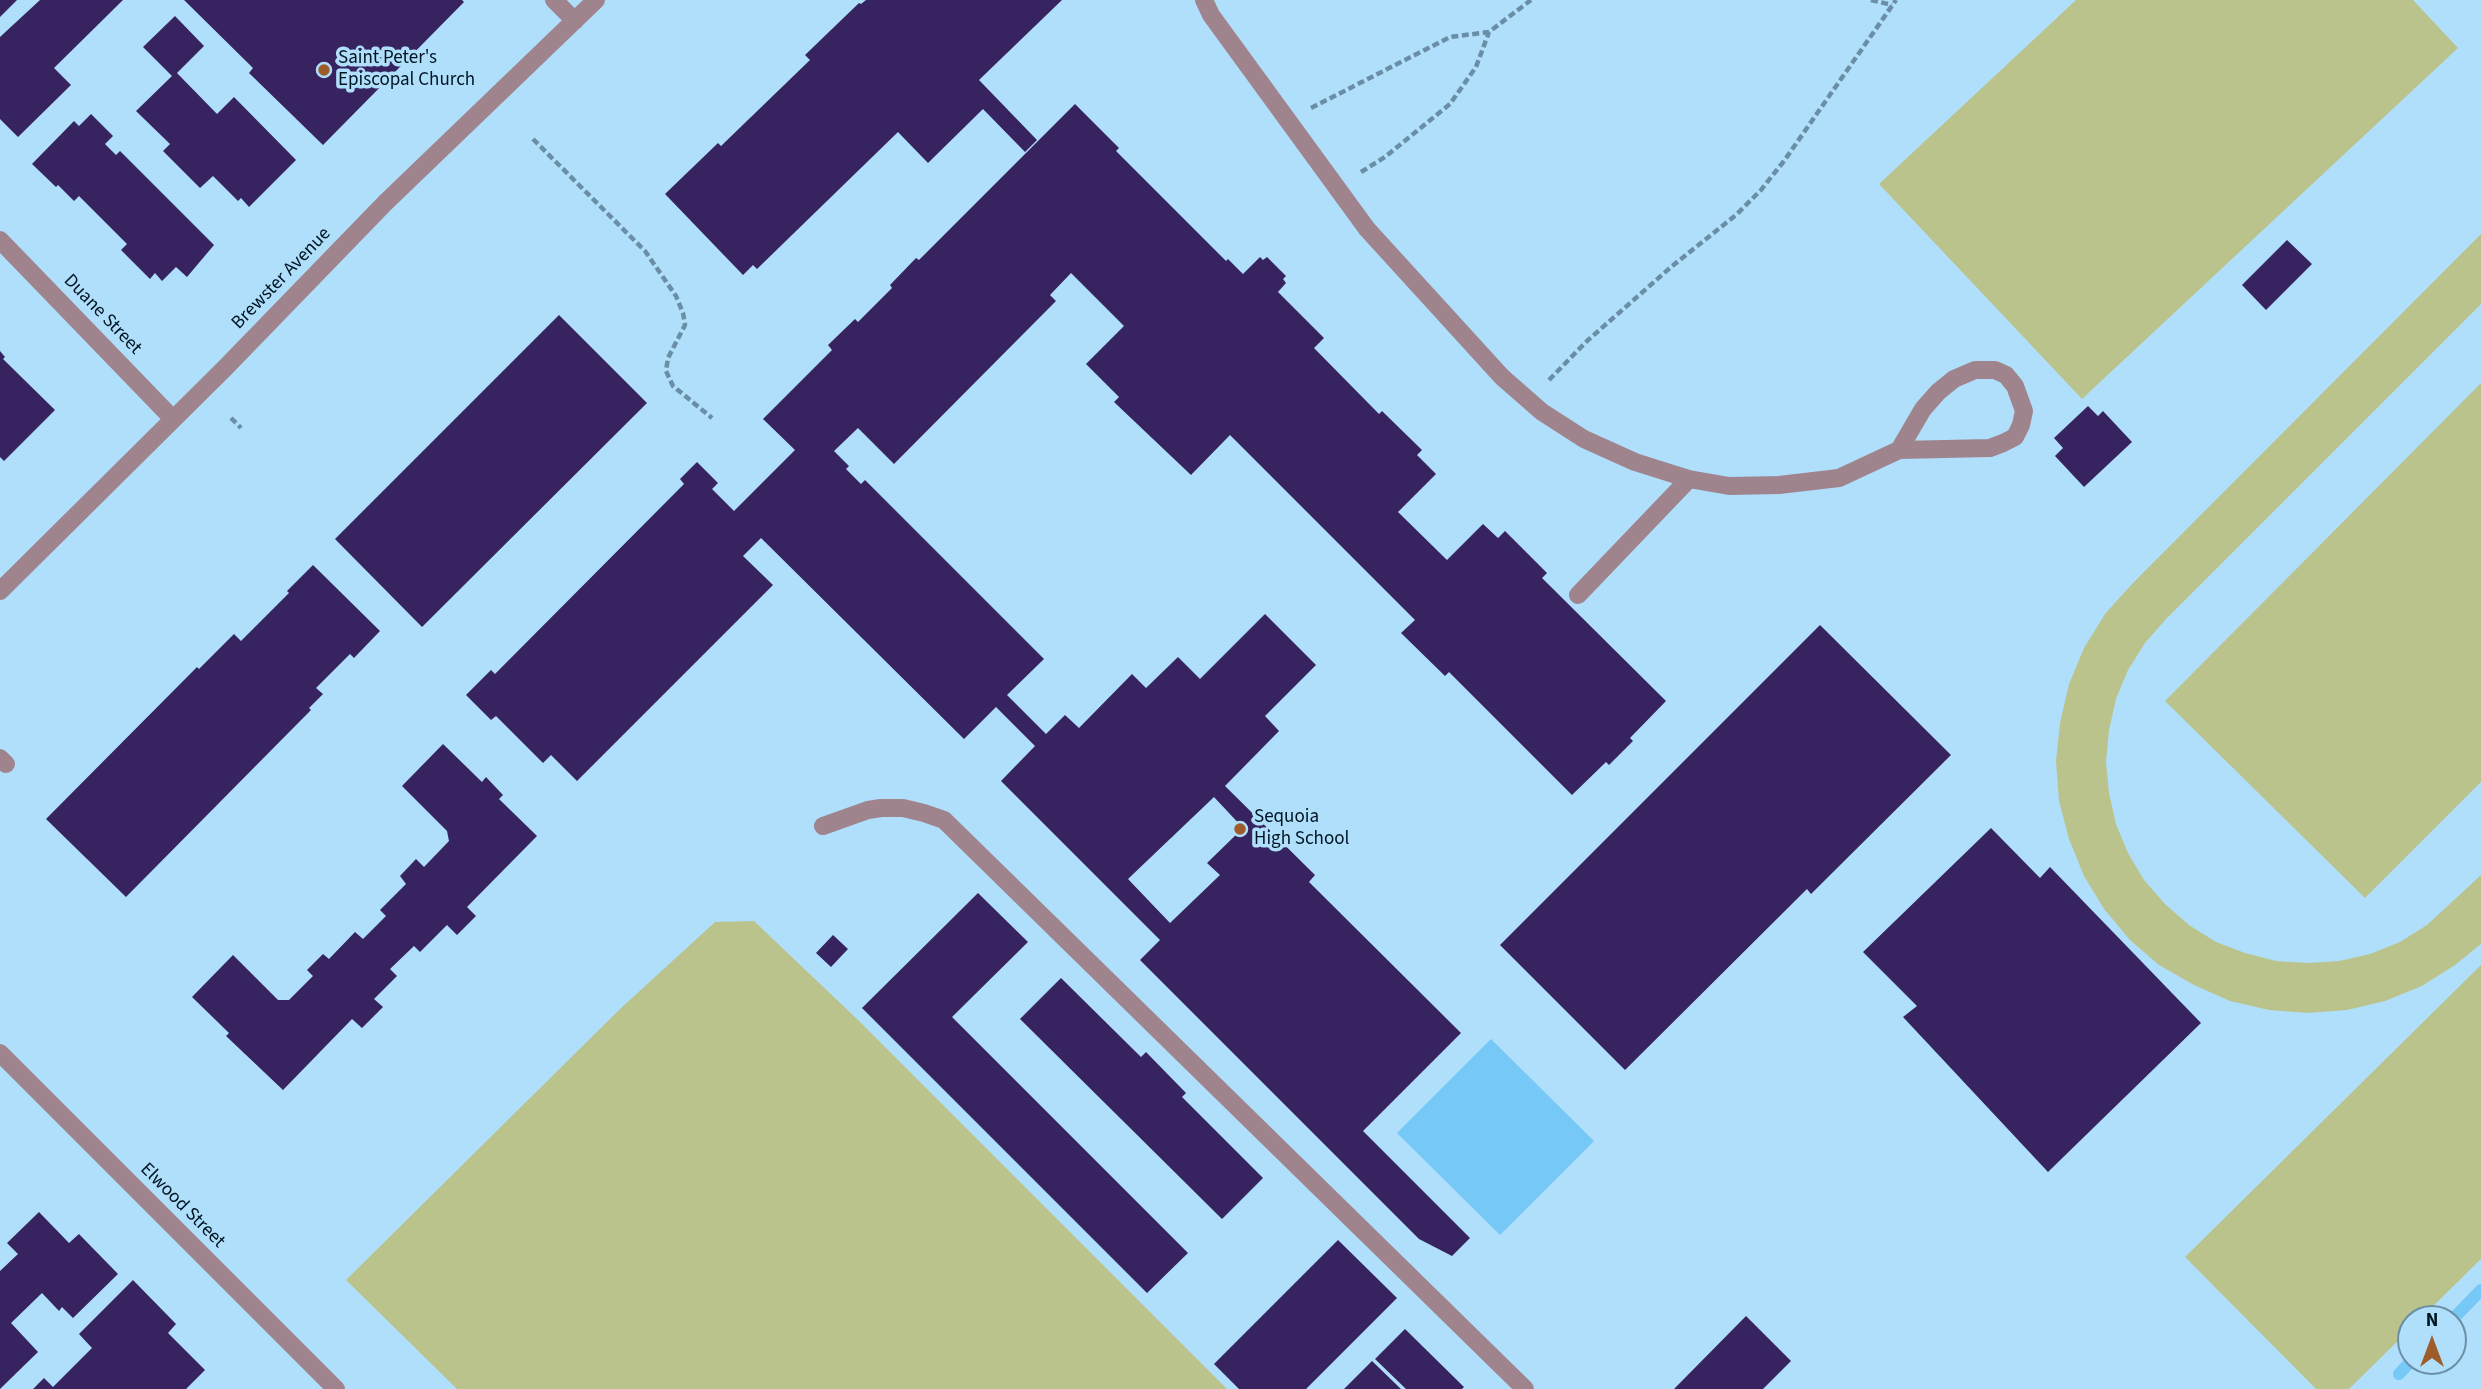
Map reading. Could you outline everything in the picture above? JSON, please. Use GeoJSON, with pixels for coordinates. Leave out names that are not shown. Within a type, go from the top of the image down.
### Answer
{"type":"FeatureCollection","features":[{"type":"Feature","properties":{"kind":"street"},"geometry":{"type":"LineString","coordinates":[[554,0],[575,20]]}},
{"type":"Feature","properties":{"kind":"street","name":"Brewster Avenue"},"geometry":{"type":"LineString","coordinates":[[0,591],[385,204],[596,0]]}},
{"type":"Feature","properties":{"kind":"street"},"geometry":{"type":"LineString","coordinates":[[1204,0],[1211,15],[1367,229],[1503,377],[1542,412],[1584,439],[1635,462],[1689,479],[1729,486],[1779,485],[1839,478],[1899,450],[1990,447],[2015,437],[2024,411],[2015,386],[2006,375],[1995,370],[1975,370],[1954,379],[1923,409],[1899,450]]}},
{"type":"Feature","properties":{"kind":"street","name":"Duane Street"},"geometry":{"type":"LineString","coordinates":[[0,240],[173,419]]}},
{"type":"Feature","properties":{"kind":"street"},"geometry":{"type":"LineString","coordinates":[[1578,595],[1689,479]]}},
{"type":"Feature","properties":{"kind":"street"},"geometry":{"type":"LineString","coordinates":[[823,826],[881,808],[903,808],[944,820],[1525,1389]]}},
{"type":"Feature","properties":{"kind":"street","name":"Elwood Street"},"geometry":{"type":"LineString","coordinates":[[0,1052],[335,1389]]}},
{"type":"Feature","properties":{"kind":"path"},"geometry":{"type":"LineString","coordinates":[[1288,120],[1450,37],[1489,32],[1531,0]]}},
{"type":"Feature","properties":{"kind":"path"},"geometry":{"type":"LineString","coordinates":[[1529,401],[1587,341],[1671,267],[1737,215],[1761,190],[1894,3],[1871,0]]}},
{"type":"Feature","properties":{"kind":"path"},"geometry":{"type":"LineString","coordinates":[[1336,187],[1385,157],[1450,104],[1476,67],[1489,32]]}},
{"type":"Feature","properties":{"kind":"path"},"geometry":{"type":"LineString","coordinates":[[533,139],[645,251],[676,296],[685,325],[668,358],[666,371],[673,386],[712,418]]}},
{"type":"Feature","properties":{"kind":"path"},"geometry":{"type":"LineString","coordinates":[[231,418],[242,428]]}},
{"type":"Feature","properties":{"kind":"green space"},"geometry":{"type":"Polygon","coordinates":[[[2076,0],[2413,0],[2458,48],[2082,399],[1879,184],[2076,0]]]}},
{"type":"Feature","properties":{"kind":"green space"},"geometry":{"type":"Polygon","coordinates":[[[2481,234],[2481,304],[2145,643],[2128,670],[2116,699],[2106,762],[2116,824],[2128,853],[2144,880],[2165,904],[2189,925],[2216,942],[2276,961],[2339,961],[2370,954],[2400,942],[2427,925],[2481,875],[2481,944],[2422,986],[2385,1001],[2347,1010],[2308,1013],[2269,1010],[2230,1001],[2159,965],[2130,940],[2104,909],[2084,876],[2069,839],[2059,801],[2056,761],[2060,723],[2069,684],[2084,648],[2105,614],[2131,585],[2481,234]]]}},
{"type":"Feature","properties":{"kind":"green space"},"geometry":{"type":"Polygon","coordinates":[[[2481,383],[2481,782],[2365,898],[2165,701],[2481,383]]]}},
{"type":"Feature","properties":{"kind":"green space"},"geometry":{"type":"Polygon","coordinates":[[[754,921],[857,1019],[1227,1389],[457,1389],[346,1280],[620,1009],[715,922],[754,921]]]}},
{"type":"Feature","properties":{"kind":"green space"},"geometry":{"type":"Polygon","coordinates":[[[2481,965],[2481,1259],[2434,1305],[2397,1305],[2397,1342],[2349,1389],[2316,1389],[2185,1257],[2481,965]]]}},
{"type":"Feature","properties":{"kind":"water"},"geometry":{"type":"Polygon","coordinates":[[[1491,1039],[1594,1141],[1500,1235],[1397,1133],[1491,1039]]]}},
{"type":"Feature","properties":{"kind":"building"},"geometry":{"type":"Polygon","coordinates":[[[0,0],[17,0],[0,17],[0,0]]]}},
{"type":"Feature","properties":{"kind":"building"},"geometry":{"type":"Polygon","coordinates":[[[40,0],[123,0],[54,68],[71,85],[18,137],[0,119],[0,37],[40,0]]]}},
{"type":"Feature","properties":{"kind":"building","name":"Saint Peter's Episcopal Church"},"geometry":{"type":"Polygon","coordinates":[[[184,0],[464,2],[323,145],[249,73],[253,68],[184,0]]]}},
{"type":"Feature","properties":{"kind":"building"},"geometry":{"type":"Polygon","coordinates":[[[866,0],[1062,0],[979,80],[1037,140],[1025,152],[983,109],[928,163],[898,132],[757,269],[753,265],[743,275],[665,194],[718,143],[721,146],[810,60],[805,55],[859,3],[866,0]]]}},
{"type":"Feature","properties":{"kind":"building"},"geometry":{"type":"Polygon","coordinates":[[[175,16],[204,46],[177,73],[217,114],[234,97],[296,160],[249,207],[241,198],[238,201],[213,176],[200,188],[163,151],[170,144],[136,111],[172,76],[143,47],[175,16]]]}},
{"type":"Feature","properties":{"kind":"building"},"geometry":{"type":"Polygon","coordinates":[[[1075,104],[1119,148],[1116,151],[1226,261],[1228,259],[1243,274],[1260,257],[1263,260],[1267,257],[1286,276],[1283,279],[1286,283],[1278,292],[1324,338],[1314,348],[1379,414],[1382,411],[1422,450],[1417,455],[1436,474],[1398,512],[1447,560],[1483,524],[1498,538],[1505,531],[1547,573],[1542,578],[1666,701],[1630,738],[1633,741],[1609,765],[1606,762],[1572,795],[1449,672],[1445,676],[1401,633],[1415,620],[1230,435],[1191,475],[1114,402],[1119,397],[1086,364],[1124,326],[1071,273],[1050,295],[1056,301],[894,464],[858,428],[834,451],[849,466],[846,469],[861,484],[865,480],[1044,659],[1007,695],[1046,734],[1065,715],[1079,728],[1132,674],[1146,688],[1178,657],[1200,679],[1265,614],[1316,665],[1265,716],[1279,731],[1225,786],[1315,875],[1309,882],[1461,1033],[1363,1131],[1470,1238],[1452,1256],[1419,1239],[1140,960],[1160,940],[1001,781],[1035,746],[996,707],[964,739],[761,538],[743,556],[773,585],[577,781],[551,755],[543,763],[496,716],[491,720],[466,695],[491,670],[495,674],[684,484],[680,479],[697,462],[718,483],[712,489],[734,511],[795,450],[763,419],[832,350],[828,345],[855,319],[858,322],[892,288],[890,285],[916,258],[919,260],[1075,104]],[[1214,797],[1128,879],[1170,923],[1220,875],[1207,863],[1243,828],[1214,797]]]}},
{"type":"Feature","properties":{"kind":"building"},"geometry":{"type":"Polygon","coordinates":[[[91,114],[113,136],[105,144],[116,155],[120,151],[214,245],[187,277],[176,267],[162,281],[155,273],[150,279],[121,250],[127,244],[79,196],[74,201],[32,164],[74,121],[79,126],[91,114]]]}},
{"type":"Feature","properties":{"kind":"building"},"geometry":{"type":"Polygon","coordinates":[[[2287,240],[2312,264],[2266,310],[2242,285],[2287,240]]]}},
{"type":"Feature","properties":{"kind":"building"},"geometry":{"type":"Polygon","coordinates":[[[559,315],[647,403],[422,627],[335,539],[559,315]]]}},
{"type":"Feature","properties":{"kind":"building"},"geometry":{"type":"Polygon","coordinates":[[[0,351],[5,357],[3,359],[55,410],[4,461],[0,457],[0,351]]]}},
{"type":"Feature","properties":{"kind":"building"},"geometry":{"type":"Polygon","coordinates":[[[2088,406],[2098,416],[2103,411],[2132,442],[2084,487],[2055,456],[2063,448],[2054,438],[2088,406]]]}},
{"type":"Feature","properties":{"kind":"building"},"geometry":{"type":"Polygon","coordinates":[[[313,565],[380,631],[354,658],[350,654],[316,688],[323,694],[309,708],[311,710],[126,897],[46,819],[197,667],[199,669],[234,634],[241,641],[313,565]]]}},
{"type":"Feature","properties":{"kind":"building"},"geometry":{"type":"Polygon","coordinates":[[[1820,625],[1951,755],[1811,894],[1807,889],[1625,1070],[1500,945],[1820,625]]]}},
{"type":"Feature","properties":{"kind":"building"},"geometry":{"type":"Polygon","coordinates":[[[443,744],[482,782],[486,777],[503,795],[499,799],[537,836],[467,907],[476,916],[457,935],[447,925],[420,952],[414,946],[390,969],[397,976],[374,999],[383,1007],[362,1028],[352,1019],[283,1090],[226,1036],[229,1033],[192,997],[233,955],[278,1000],[289,1000],[313,976],[307,970],[323,954],[329,959],[355,932],[363,939],[386,916],[380,910],[406,884],[400,876],[416,859],[424,867],[449,841],[447,831],[402,786],[443,744]]]}},
{"type":"Feature","properties":{"kind":"building"},"geometry":{"type":"Polygon","coordinates":[[[1991,828],[2040,878],[2050,867],[2201,1023],[2048,1172],[1903,1017],[1917,1006],[1863,952],[1991,828]]]}},
{"type":"Feature","properties":{"kind":"building"},"geometry":{"type":"Polygon","coordinates":[[[978,893],[1028,942],[952,1017],[1188,1253],[1147,1293],[862,1008],[978,893]]]}},
{"type":"Feature","properties":{"kind":"building"},"geometry":{"type":"Polygon","coordinates":[[[833,935],[848,949],[831,967],[816,953],[833,935]]]}},
{"type":"Feature","properties":{"kind":"building"},"geometry":{"type":"Polygon","coordinates":[[[1061,978],[1141,1057],[1146,1052],[1186,1093],[1182,1097],[1263,1178],[1222,1219],[1020,1019],[1061,978]]]}},
{"type":"Feature","properties":{"kind":"building"},"geometry":{"type":"Polygon","coordinates":[[[39,1212],[69,1243],[79,1234],[118,1274],[73,1318],[62,1307],[59,1311],[42,1293],[11,1323],[38,1352],[0,1389],[0,1271],[18,1254],[7,1243],[39,1212]]]}},
{"type":"Feature","properties":{"kind":"building"},"geometry":{"type":"Polygon","coordinates":[[[1338,1240],[1397,1298],[1306,1389],[1239,1389],[1214,1364],[1338,1240]]]}},
{"type":"Feature","properties":{"kind":"building"},"geometry":{"type":"Polygon","coordinates":[[[133,1280],[176,1324],[168,1333],[205,1370],[186,1389],[33,1389],[44,1378],[53,1387],[92,1348],[79,1334],[133,1280]]]}},
{"type":"Feature","properties":{"kind":"building"},"geometry":{"type":"Polygon","coordinates":[[[1746,1316],[1791,1361],[1763,1389],[1674,1389],[1746,1316]]]}},
{"type":"Feature","properties":{"kind":"building"},"geometry":{"type":"Polygon","coordinates":[[[1405,1329],[1464,1387],[1462,1389],[1406,1389],[1375,1359],[1405,1329]]]}},
{"type":"Feature","properties":{"kind":"building"},"geometry":{"type":"Polygon","coordinates":[[[1372,1361],[1401,1389],[1344,1389],[1372,1361]]]}},
{"type":"Feature","properties":{"kind":"waterway"},"geometry":{"type":"LineString","coordinates":[[2467,1305],[2481,1290]]}},
{"type":"Feature","properties":{"kind":"place","name":"Saint Peter's Episcopal Church"},"geometry":{"type":"Point","coordinates":[324,70]}},
{"type":"Feature","properties":{"kind":"place","name":"Sequoia High School"},"geometry":{"type":"Point","coordinates":[1240,829]}}]}
